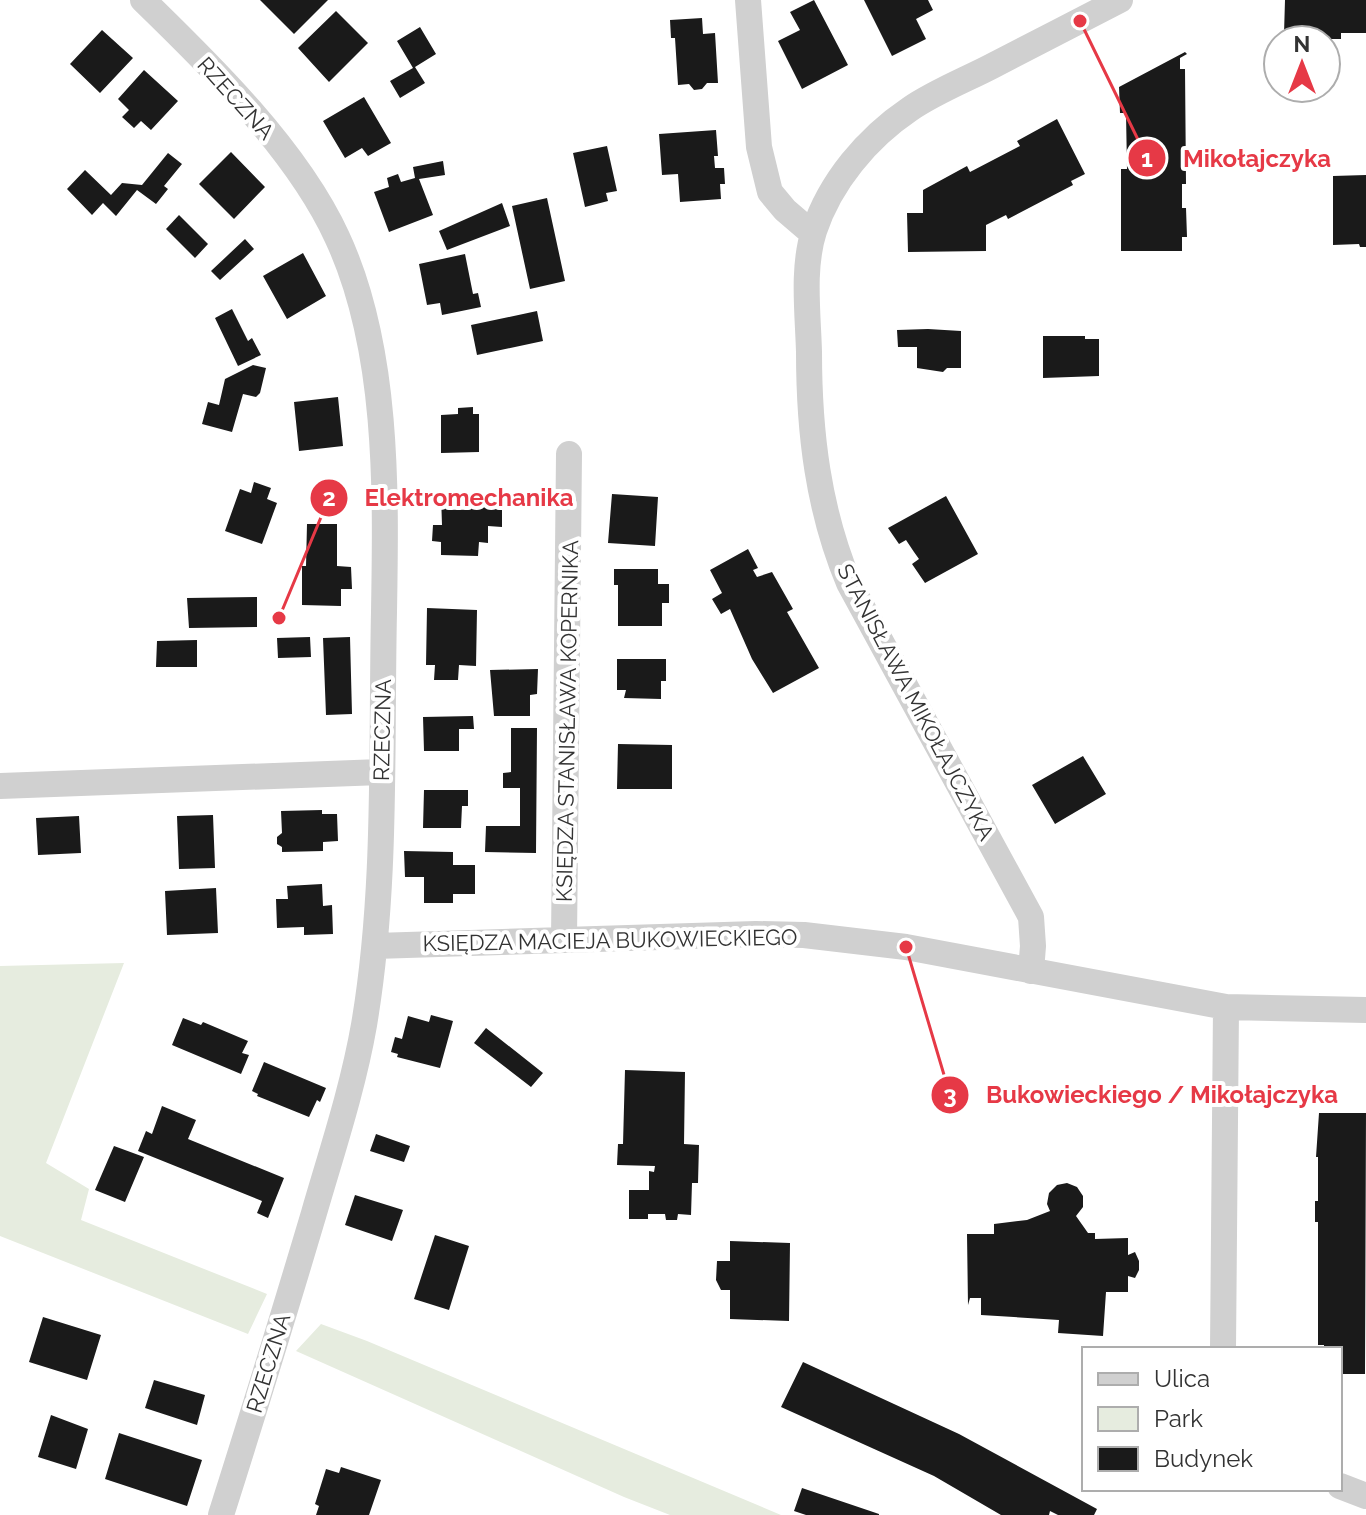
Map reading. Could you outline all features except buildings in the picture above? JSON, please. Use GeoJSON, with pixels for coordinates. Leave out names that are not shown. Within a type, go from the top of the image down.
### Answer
{"type":"FeatureCollection","features":[{"type":"Feature","properties":{"kind":"street","name":"RZECZNA"},"geometry":{"type":"LineString","coordinates":[[143,0],[277,143],[336,234],[358,291],[374,369],[384,499],[381,772],[375,946],[355,1067],[288,1300],[221,1515]]}},
{"type":"Feature","properties":{"kind":"street"},"geometry":{"type":"LineString","coordinates":[[748,0],[759,147],[770,192],[813,234]]}},
{"type":"Feature","properties":{"kind":"street","name":"STANISŁAWA MIKOŁAJCZYKA"},"geometry":{"type":"LineString","coordinates":[[1031,971],[1031,917],[849,583],[836,553],[815,460],[809,406],[808,275],[813,234],[826,200],[853,160],[879,134],[911,108],[1120,0]]}},
{"type":"Feature","properties":{"kind":"street","name":"KSIĘDZA STANISŁAWA KOPERNIKA"},"geometry":{"type":"LineString","coordinates":[[564,940],[569,454]]}},
{"type":"Feature","properties":{"kind":"street"},"geometry":{"type":"LineString","coordinates":[[0,786],[381,772]]}},
{"type":"Feature","properties":{"kind":"street","name":"KSIĘDZA MACIEJA BUKOWIECKIEGO"},"geometry":{"type":"LineString","coordinates":[[375,946],[804,935],[894,945],[1226,1007],[1366,1010]]}},
{"type":"Feature","properties":{"kind":"street"},"geometry":{"type":"LineString","coordinates":[[1223,1347],[1226,1007]]}},
{"type":"Feature","properties":{"kind":"street"},"geometry":{"type":"LineString","coordinates":[[1342,1487],[1366,1496]]}},
{"type":"Feature","properties":{"kind":"green space"},"geometry":{"type":"Polygon","coordinates":[[[124,963],[46,1163],[89,1189],[81,1220],[267,1294],[248,1334],[0,1236],[0,966],[124,963]]]}},
{"type":"Feature","properties":{"kind":"green space"},"geometry":{"type":"Polygon","coordinates":[[[321,1324],[781,1515],[670,1515],[624,1497],[296,1351],[321,1324]]]}},
{"type":"Feature","properties":{"kind":"place","name":"Mikołajczyka"},"geometry":{"type":"Point","coordinates":[1080,21]}},
{"type":"Feature","properties":{"kind":"place","name":"Elektromechanika"},"geometry":{"type":"Point","coordinates":[279,618]}},
{"type":"Feature","properties":{"kind":"place","name":"Bukowieckiego / Mikołajczyka"},"geometry":{"type":"Point","coordinates":[906,947]}}]}
